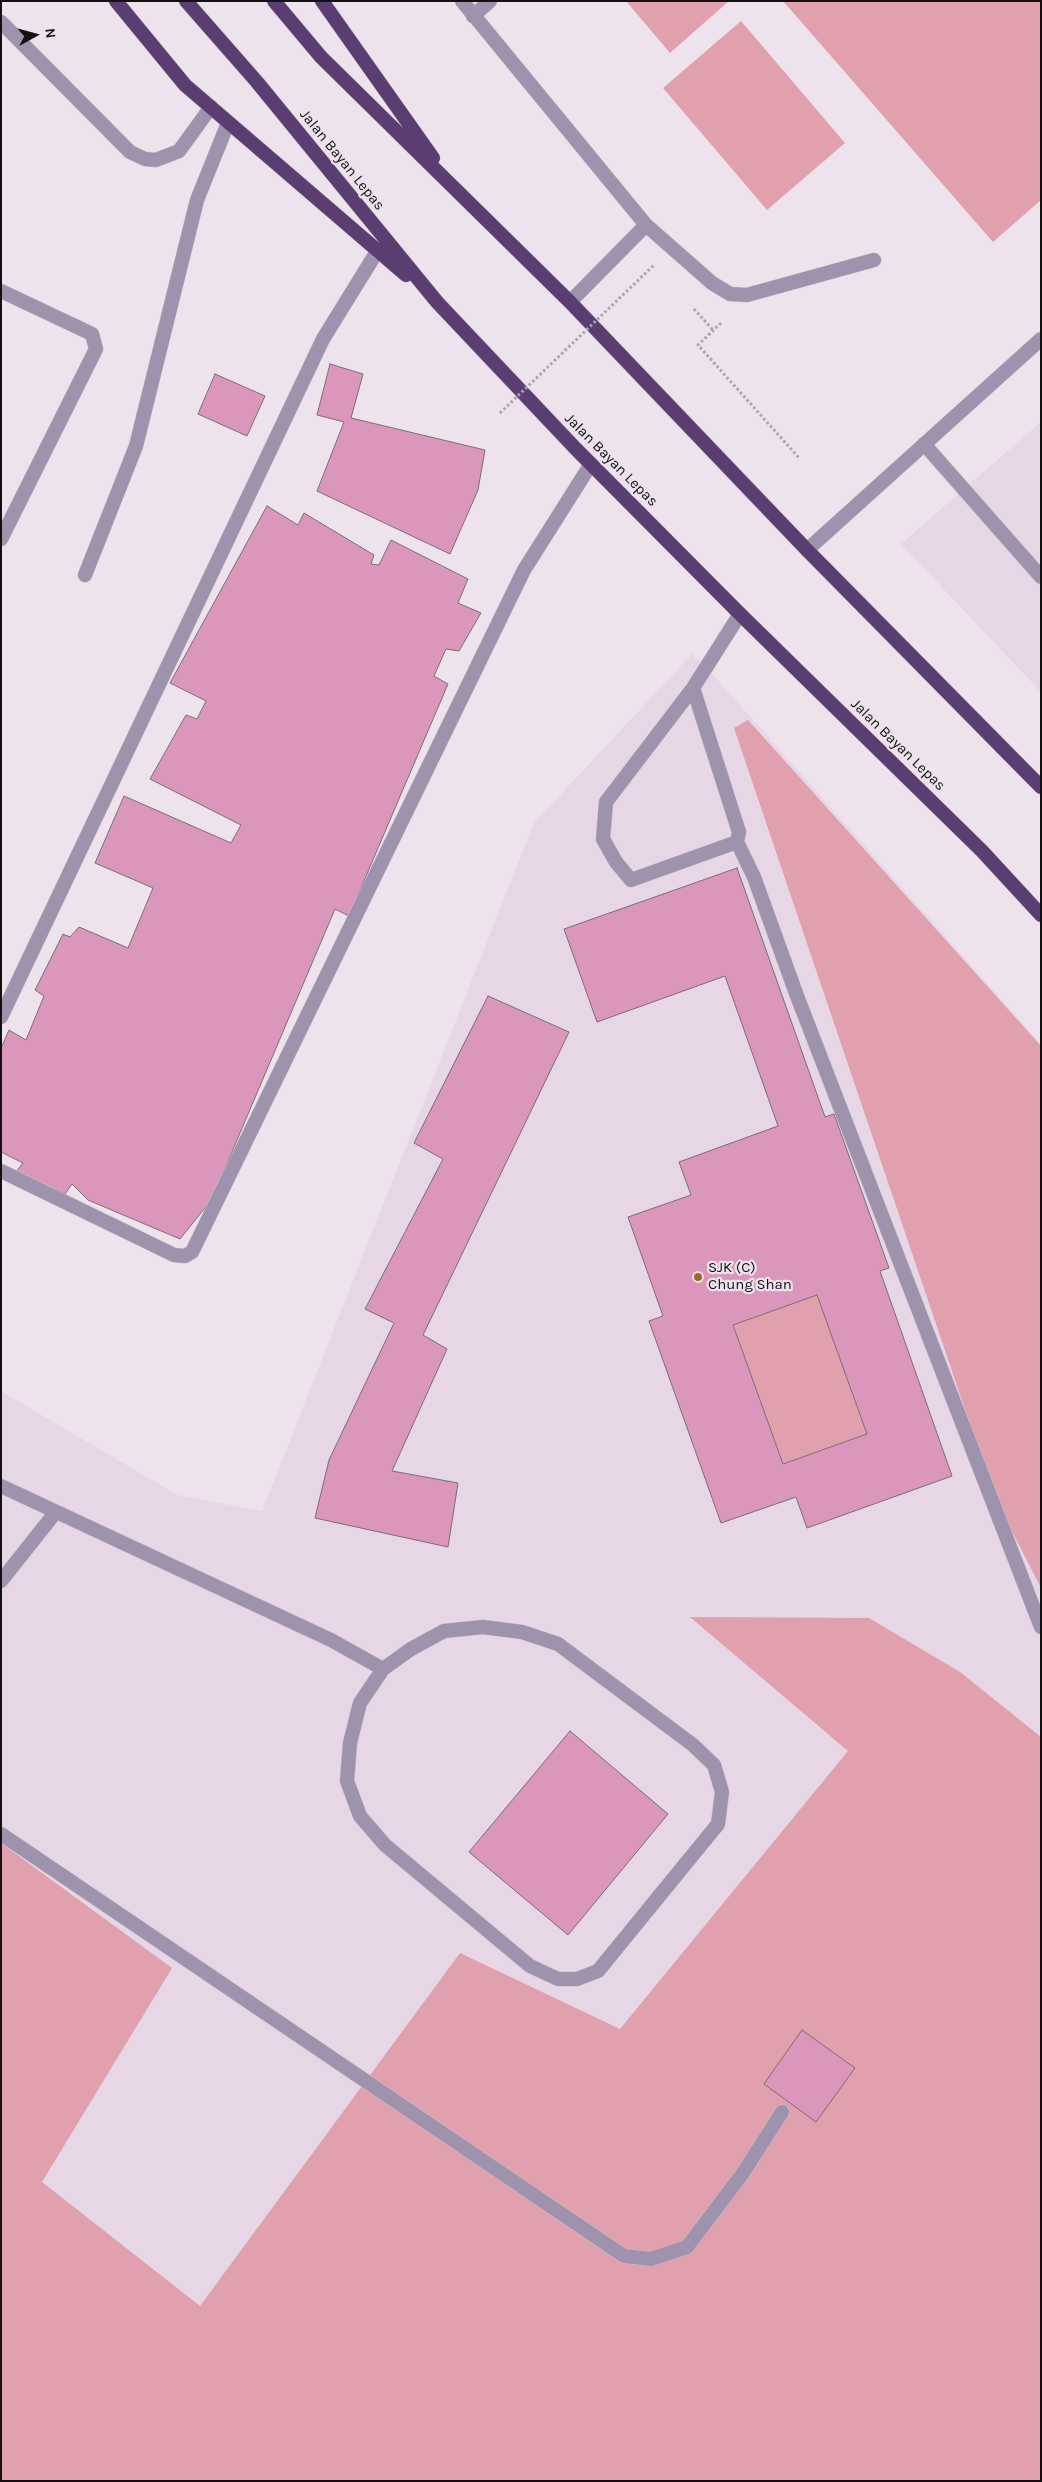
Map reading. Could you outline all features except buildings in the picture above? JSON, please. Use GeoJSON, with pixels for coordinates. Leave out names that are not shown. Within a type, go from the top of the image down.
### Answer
{"type":"FeatureCollection","features":[{"type":"Feature","properties":{"kind":"highway"},"geometry":{"type":"LineString","coordinates":[[116,1],[185,85],[437,302]]}},
{"type":"Feature","properties":{"kind":"highway","name":"Jalan Bayan Lepas"},"geometry":{"type":"LineString","coordinates":[[186,1],[257,82],[437,302],[591,464],[740,614],[982,850],[1041,915]]}},
{"type":"Feature","properties":{"kind":"highway"},"geometry":{"type":"LineString","coordinates":[[274,1],[321,57],[570,302],[807,550],[1041,786]]}},
{"type":"Feature","properties":{"kind":"highway"},"geometry":{"type":"LineString","coordinates":[[322,1],[454,188]]}},
{"type":"Feature","properties":{"kind":"street"},"geometry":{"type":"LineString","coordinates":[[462,1],[646,225],[712,283],[730,294],[747,295],[874,260]]}},
{"type":"Feature","properties":{"kind":"street"},"geometry":{"type":"LineString","coordinates":[[473,16],[490,1]]}},
{"type":"Feature","properties":{"kind":"street"},"geometry":{"type":"LineString","coordinates":[[1,22],[130,152],[145,159],[156,160],[179,150],[211,107]]}},
{"type":"Feature","properties":{"kind":"street"},"geometry":{"type":"LineString","coordinates":[[85,575],[136,446],[198,200],[228,123]]}},
{"type":"Feature","properties":{"kind":"street"},"geometry":{"type":"LineString","coordinates":[[570,302],[646,225]]}},
{"type":"Feature","properties":{"kind":"street"},"geometry":{"type":"LineString","coordinates":[[1,1017],[323,339],[378,250]]}},
{"type":"Feature","properties":{"kind":"street"},"geometry":{"type":"LineString","coordinates":[[1,291],[92,334],[96,349],[1,539]]}},
{"type":"Feature","properties":{"kind":"street"},"geometry":{"type":"LineString","coordinates":[[807,550],[1041,339]]}},
{"type":"Feature","properties":{"kind":"street"},"geometry":{"type":"LineString","coordinates":[[924,444],[1041,578]]}},
{"type":"Feature","properties":{"kind":"street"},"geometry":{"type":"LineString","coordinates":[[1,1171],[174,1255],[185,1256],[192,1252],[524,570],[591,464]]}},
{"type":"Feature","properties":{"kind":"street"},"geometry":{"type":"LineString","coordinates":[[737,842],[631,880],[616,862],[603,839],[606,802],[693,688],[740,614]]}},
{"type":"Feature","properties":{"kind":"street"},"geometry":{"type":"LineString","coordinates":[[693,688],[739,832],[737,842],[754,877],[800,1006],[1041,1627]]}},
{"type":"Feature","properties":{"kind":"street"},"geometry":{"type":"LineString","coordinates":[[1,1486],[55,1513],[331,1640],[383,1669]]}},
{"type":"Feature","properties":{"kind":"street"},"geometry":{"type":"LineString","coordinates":[[1,1581],[55,1513]]}},
{"type":"Feature","properties":{"kind":"street"},"geometry":{"type":"LineString","coordinates":[[483,1627],[522,1632],[558,1644],[694,1745],[714,1765],[722,1792],[718,1824],[598,1971],[578,1979],[558,1979],[530,1966],[385,1845],[360,1816],[347,1780],[350,1743],[360,1703],[383,1669],[411,1649],[444,1631],[483,1627]]}},
{"type":"Feature","properties":{"kind":"street"},"geometry":{"type":"LineString","coordinates":[[1,1834],[624,2256],[651,2259],[687,2247],[743,2174],[782,2112]]}},
{"type":"Feature","properties":{"kind":"path"},"geometry":{"type":"LineString","coordinates":[[500,413],[654,265]]}},
{"type":"Feature","properties":{"kind":"path"},"geometry":{"type":"LineString","coordinates":[[714,331],[698,344],[800,460]]}},
{"type":"Feature","properties":{"kind":"shaded area"},"geometry":{"type":"Polygon","coordinates":[[[626,1],[729,1],[670,53],[626,1]]]}},
{"type":"Feature","properties":{"kind":"shaded area"},"geometry":{"type":"Polygon","coordinates":[[[783,1],[1041,1],[1041,200],[993,242],[783,1]]]}},
{"type":"Feature","properties":{"kind":"shaded area"},"geometry":{"type":"Polygon","coordinates":[[[741,21],[845,143],[767,210],[663,88],[741,21]]]}},
{"type":"Feature","properties":{"kind":"shaded area"},"geometry":{"type":"Polygon","coordinates":[[[1041,422],[1041,692],[901,544],[1041,422]]]}},
{"type":"Feature","properties":{"kind":"shaded area"},"geometry":{"type":"Polygon","coordinates":[[[692,654],[706,667],[1041,1044],[1041,2481],[1,2481],[1,1391],[177,1495],[262,1511],[534,823],[692,654]]]}},
{"type":"Feature","properties":{"kind":"shaded area"},"geometry":{"type":"Polygon","coordinates":[[[748,720],[1041,1046],[1041,1588],[995,1498],[734,728],[748,720]]]}},
{"type":"Feature","properties":{"kind":"shaded area"},"geometry":{"type":"Polygon","coordinates":[[[817,1295],[867,1434],[783,1464],[733,1325],[817,1295]]]}},
{"type":"Feature","properties":{"kind":"shaded area"},"geometry":{"type":"Polygon","coordinates":[[[690,1617],[869,1618],[960,1672],[1041,1737],[1041,2481],[1,2481],[1,1843],[172,1968],[42,2182],[200,2306],[460,1953],[620,2029],[848,1751],[690,1617]]]}},
{"type":"Feature","properties":{"kind":"place","name":"SJK (C) Chung Shan"},"geometry":{"type":"Point","coordinates":[698,1277]}}]}
